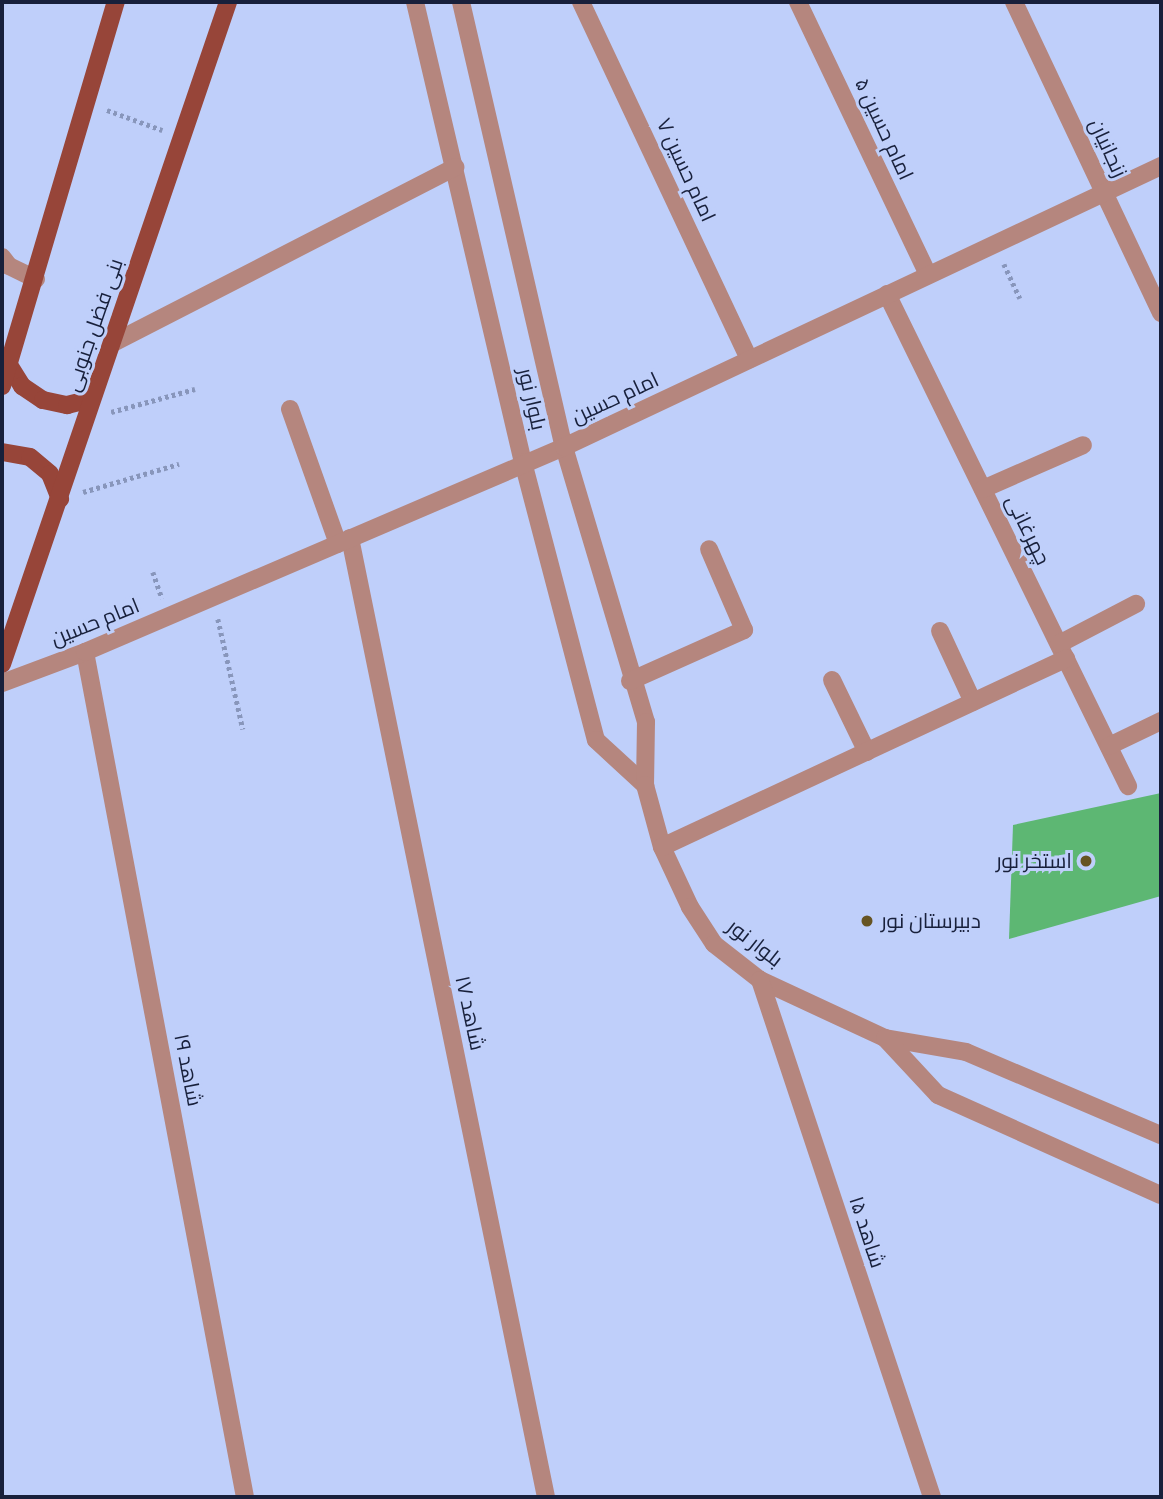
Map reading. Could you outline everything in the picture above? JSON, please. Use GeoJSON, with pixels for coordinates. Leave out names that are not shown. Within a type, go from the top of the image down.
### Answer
{"type":"FeatureCollection","features":[{"type":"Feature","properties":{"kind":"main road"},"geometry":{"type":"LineString","coordinates":[[2,386],[36,279],[116,2]]}},
{"type":"Feature","properties":{"kind":"main road","name":"بنی فضل جنوبی"},"geometry":{"type":"LineString","coordinates":[[2,664],[228,2]]}},
{"type":"Feature","properties":{"kind":"main road"},"geometry":{"type":"LineString","coordinates":[[9,365],[22,386],[43,400],[67,405],[92,399]]}},
{"type":"Feature","properties":{"kind":"main road"},"geometry":{"type":"LineString","coordinates":[[2,452],[30,457],[50,474],[60,499]]}},
{"type":"Feature","properties":{"kind":"street","name":"بلوار نور"},"geometry":{"type":"LineString","coordinates":[[415,2],[523,462],[596,740],[645,785]]}},
{"type":"Feature","properties":{"kind":"street","name":"بلوار نور"},"geometry":{"type":"LineString","coordinates":[[461,2],[564,447],[630,681],[646,722],[645,785],[662,847],[714,944],[760,980],[885,1038],[965,1052],[1161,1135]]}},
{"type":"Feature","properties":{"kind":"street","name":"امام حسین ۷"},"geometry":{"type":"LineString","coordinates":[[581,2],[749,359]]}},
{"type":"Feature","properties":{"kind":"street","name":"امام حسین ۵"},"geometry":{"type":"LineString","coordinates":[[799,2],[928,275]]}},
{"type":"Feature","properties":{"kind":"street","name":"زنجانیان"},"geometry":{"type":"LineString","coordinates":[[1014,2],[1161,313]]}},
{"type":"Feature","properties":{"kind":"street","name":"امام حسین"},"geometry":{"type":"LineString","coordinates":[[2,683],[85,652],[523,462],[564,447],[1161,166]]}},
{"type":"Feature","properties":{"kind":"street"},"geometry":{"type":"LineString","coordinates":[[113,343],[455,167]]}},
{"type":"Feature","properties":{"kind":"street"},"geometry":{"type":"LineString","coordinates":[[2,257],[9,266],[36,279]]}},
{"type":"Feature","properties":{"kind":"street","name":"چهرغانی"},"geometry":{"type":"LineString","coordinates":[[887,294],[1128,786]]}},
{"type":"Feature","properties":{"kind":"street","name":"شاهد ۱۷"},"geometry":{"type":"LineString","coordinates":[[290,409],[344,541],[546,1497]]}},
{"type":"Feature","properties":{"kind":"street"},"geometry":{"type":"LineString","coordinates":[[983,489],[1083,445]]}},
{"type":"Feature","properties":{"kind":"street"},"geometry":{"type":"LineString","coordinates":[[630,681],[744,630],[709,549]]}},
{"type":"Feature","properties":{"kind":"street"},"geometry":{"type":"LineString","coordinates":[[662,847],[973,702],[1062,652],[1136,604]]}},
{"type":"Feature","properties":{"kind":"street"},"geometry":{"type":"LineString","coordinates":[[940,631],[973,702]]}},
{"type":"Feature","properties":{"kind":"street","name":"شاهد ۱۹"},"geometry":{"type":"LineString","coordinates":[[85,652],[244,1497]]}},
{"type":"Feature","properties":{"kind":"street"},"geometry":{"type":"LineString","coordinates":[[832,680],[867,752]]}},
{"type":"Feature","properties":{"kind":"street"},"geometry":{"type":"LineString","coordinates":[[1109,746],[1161,721]]}},
{"type":"Feature","properties":{"kind":"street","name":"شاهد ۱۵"},"geometry":{"type":"LineString","coordinates":[[760,980],[932,1497]]}},
{"type":"Feature","properties":{"kind":"street","name":"بلوار نور"},"geometry":{"type":"LineString","coordinates":[[885,1038],[937,1095],[1161,1195]]}},
{"type":"Feature","properties":{"kind":"path"},"geometry":{"type":"LineString","coordinates":[[87,103],[182,138]]}},
{"type":"Feature","properties":{"kind":"path"},"geometry":{"type":"LineString","coordinates":[[995,244],[1020,298]]}},
{"type":"Feature","properties":{"kind":"path"},"geometry":{"type":"LineString","coordinates":[[85,420],[195,389]]}},
{"type":"Feature","properties":{"kind":"path"},"geometry":{"type":"LineString","coordinates":[[60,499],[179,464]]}},
{"type":"Feature","properties":{"kind":"path"},"geometry":{"type":"LineString","coordinates":[[213,597],[243,729]]}},
{"type":"Feature","properties":{"kind":"shaded area","name":"استخر نور"},"geometry":{"type":"Polygon","coordinates":[[[1161,793],[1161,896],[1009,939],[1013,825],[1161,793]]]}},
{"type":"Feature","properties":{"kind":"place","name":"استخر نور"},"geometry":{"type":"Point","coordinates":[1086,861]}},
{"type":"Feature","properties":{"kind":"place","name":"دبیرستان نور"},"geometry":{"type":"Point","coordinates":[867,921]}}]}
